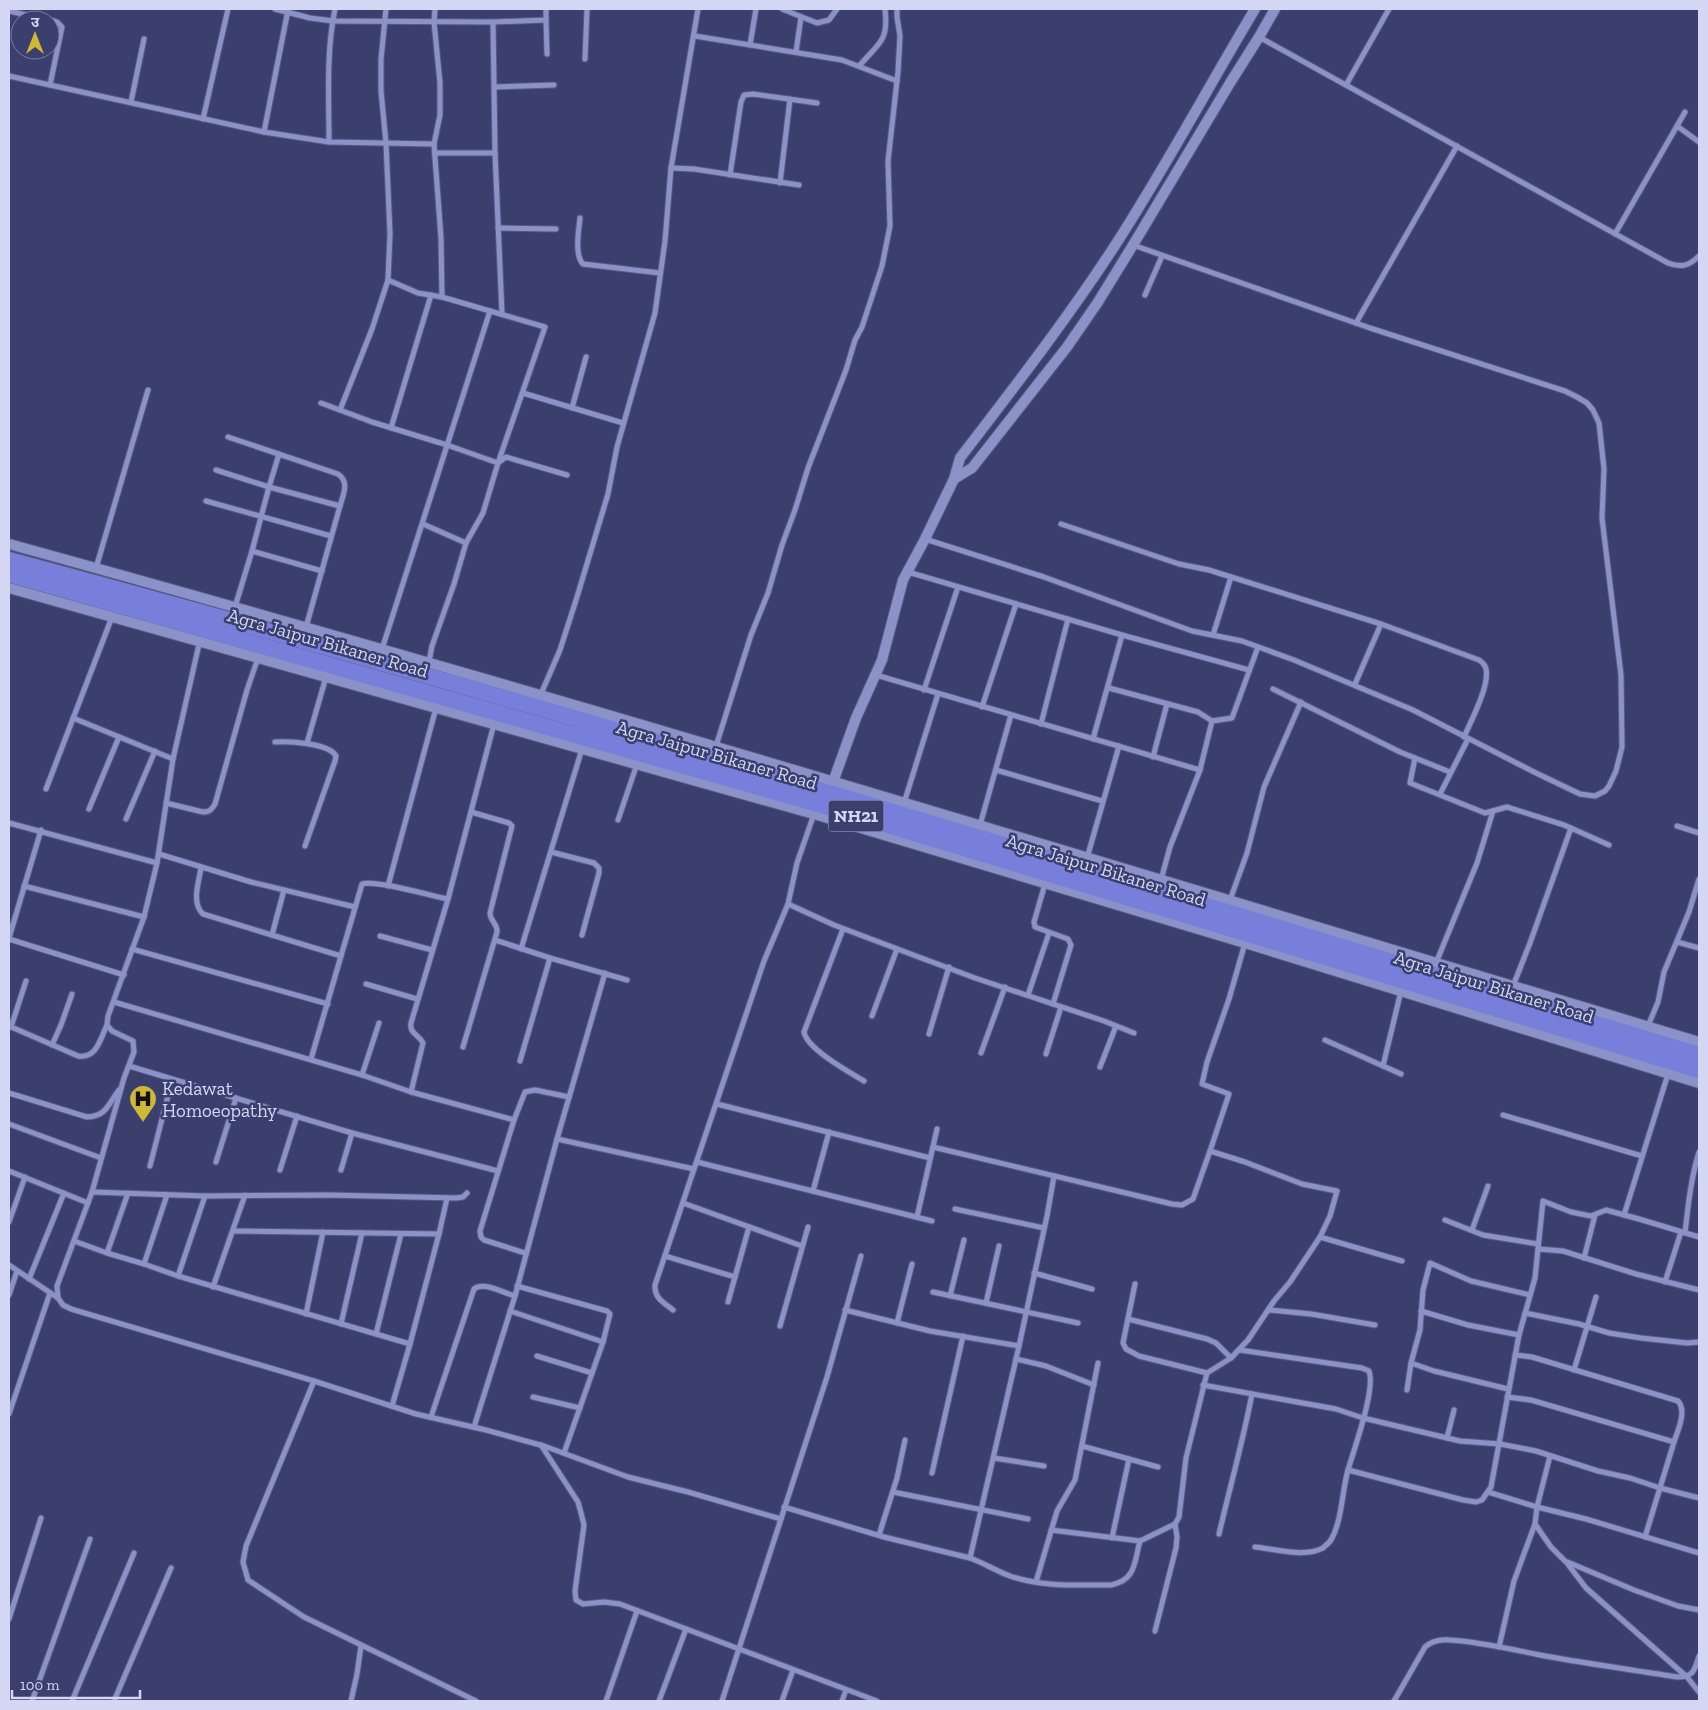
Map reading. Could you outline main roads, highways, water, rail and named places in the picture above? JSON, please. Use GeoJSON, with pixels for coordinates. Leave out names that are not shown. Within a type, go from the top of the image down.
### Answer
{"type":"FeatureCollection","features":[{"type":"Feature","properties":{"kind":"highway","name":"Agra Jaipur Bikaner Road"},"geometry":{"type":"LineString","coordinates":[[9,560],[205,629],[233,614],[1085,868],[1699,1055]]}},
{"type":"Feature","properties":{"kind":"highway","name":"Agra Jaipur Bikaner Road"},"geometry":{"type":"LineString","coordinates":[[9,574],[818,804],[1699,1070]]}},
{"type":"Feature","properties":{"kind":"place","name":"Kedawat Homoeopathy"},"geometry":{"type":"Point","coordinates":[143,1123]}}]}
